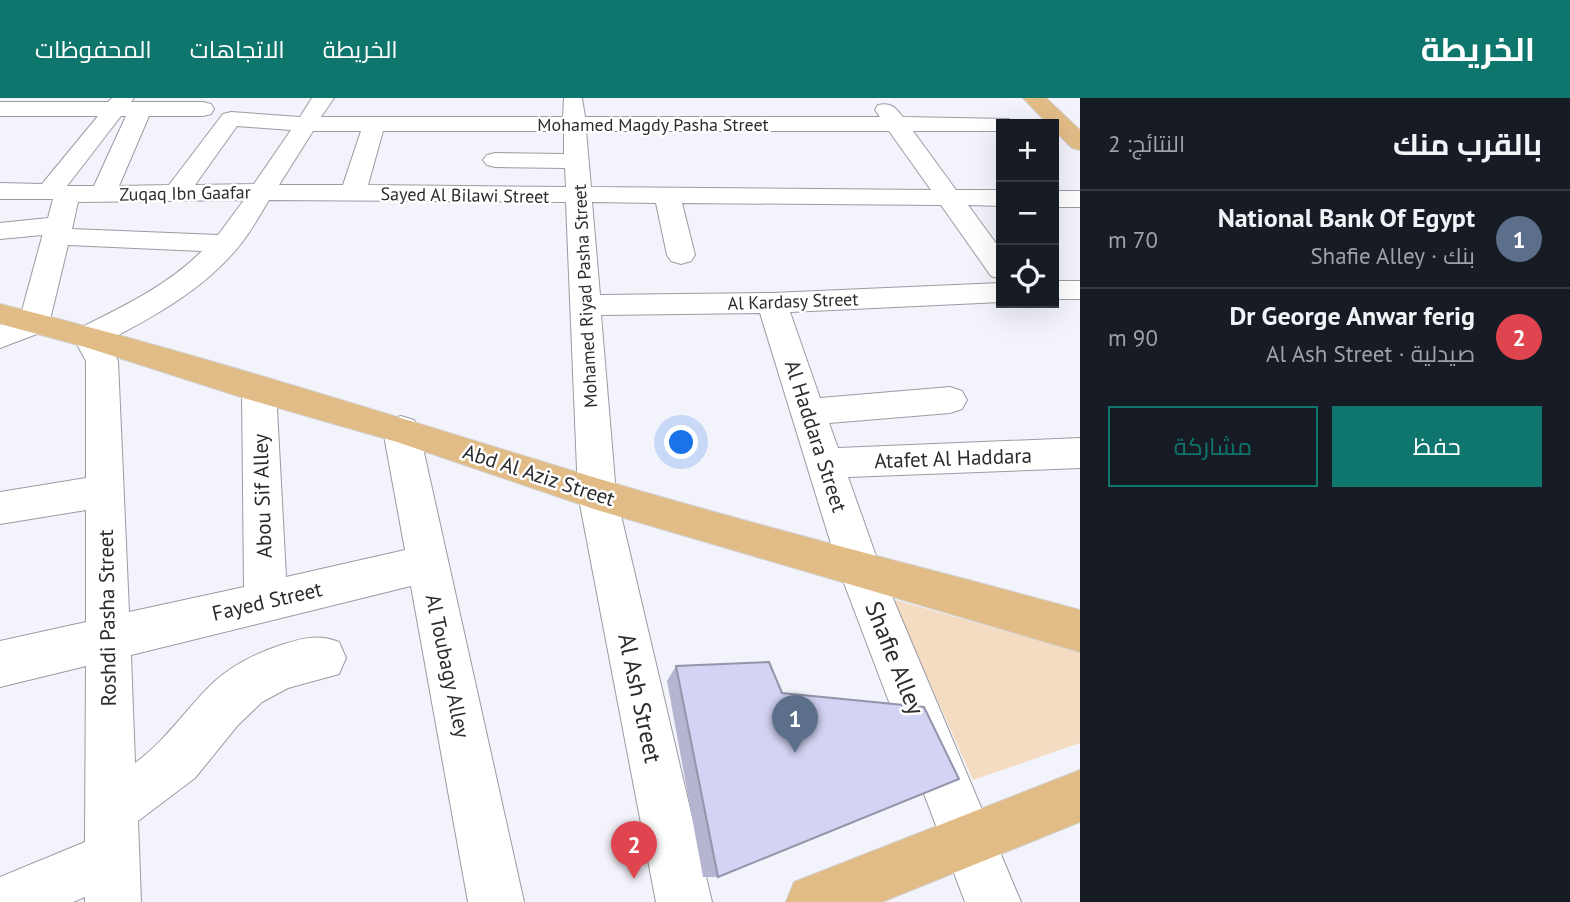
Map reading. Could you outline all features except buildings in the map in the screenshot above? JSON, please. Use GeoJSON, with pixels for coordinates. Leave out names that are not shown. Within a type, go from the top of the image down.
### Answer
{"type":"FeatureCollection","features":[{"type":"Feature","properties":{"kind":"main road"},"geometry":{"type":"LineString","coordinates":[[1034,98],[1053,119]]}},
{"type":"Feature","properties":{"kind":"main road"},"geometry":{"type":"LineString","coordinates":[[1059,126],[1080,143]]}},
{"type":"Feature","properties":{"kind":"main road","name":"Abd Al Aziz Street"},"geometry":{"type":"LineString","coordinates":[[17,319],[89,337],[259,390],[401,430],[597,494],[1080,631]]}},
{"type":"Feature","properties":{"kind":"main road"},"geometry":{"type":"LineString","coordinates":[[814,902],[1080,796]]}},
{"type":"Feature","properties":{"kind":"street"},"geometry":{"type":"LineString","coordinates":[[0,102],[6,98]]}},
{"type":"Feature","properties":{"kind":"street"},"geometry":{"type":"LineString","coordinates":[[89,337],[151,305],[199,271],[225,244],[323,98]]}},
{"type":"Feature","properties":{"kind":"street"},"geometry":{"type":"LineString","coordinates":[[353,194],[382,124],[398,98]]}},
{"type":"Feature","properties":{"kind":"street"},"geometry":{"type":"LineString","coordinates":[[442,124],[449,98]]}},
{"type":"Feature","properties":{"kind":"street"},"geometry":{"type":"LineString","coordinates":[[499,124],[501,98]]}},
{"type":"Feature","properties":{"kind":"street"},"geometry":{"type":"LineString","coordinates":[[877,98],[996,263]]}},
{"type":"Feature","properties":{"kind":"street"},"geometry":{"type":"LineString","coordinates":[[0,337],[17,319],[56,230],[59,193],[125,106]]}},
{"type":"Feature","properties":{"kind":"street"},"geometry":{"type":"LineString","coordinates":[[0,109],[54,110],[125,106],[203,109]]}},
{"type":"Feature","properties":{"kind":"street","name":"Zuqaq Ibn Gaafar"},"geometry":{"type":"LineString","coordinates":[[110,194],[106,186],[125,106]]}},
{"type":"Feature","properties":{"kind":"street"},"geometry":{"type":"LineString","coordinates":[[35,131],[54,110]]}},
{"type":"Feature","properties":{"kind":"street","name":"Mohamed Magdy Pasha Street"},"geometry":{"type":"LineString","coordinates":[[176,193],[231,119],[306,124],[499,124],[573,111],[895,124],[996,124]]}},
{"type":"Feature","properties":{"kind":"street","name":"Mohamed Riyad Pasha Street"},"geometry":{"type":"LineString","coordinates":[[573,111],[597,494]]}},
{"type":"Feature","properties":{"kind":"street"},"geometry":{"type":"LineString","coordinates":[[495,160],[577,161]]}},
{"type":"Feature","properties":{"kind":"street","name":"Zuqaq Ibn Gaafar"},"geometry":{"type":"LineString","coordinates":[[0,191],[110,194],[261,192]]}},
{"type":"Feature","properties":{"kind":"street","name":"Sayed Al Bilawi Street"},"geometry":{"type":"LineString","coordinates":[[261,192],[579,197],[996,198]]}},
{"type":"Feature","properties":{"kind":"street"},"geometry":{"type":"LineString","coordinates":[[668,197],[681,254]]}},
{"type":"Feature","properties":{"kind":"street"},"geometry":{"type":"LineString","coordinates":[[1059,199],[1080,200]]}},
{"type":"Feature","properties":{"kind":"street"},"geometry":{"type":"LineString","coordinates":[[0,231],[56,230],[225,244]]}},
{"type":"Feature","properties":{"kind":"street"},"geometry":{"type":"LineString","coordinates":[[1059,290],[1080,290]]}},
{"type":"Feature","properties":{"kind":"street","name":"Al Kardasy Street"},"geometry":{"type":"LineString","coordinates":[[585,305],[772,303],[996,292]]}},
{"type":"Feature","properties":{"kind":"street","name":"Al Haddara Street"},"geometry":{"type":"LineString","coordinates":[[772,303],[860,570]]}},
{"type":"Feature","properties":{"kind":"street","name":"Roshdi Pasha Street"},"geometry":{"type":"LineString","coordinates":[[89,337],[102,361],[113,856]]}},
{"type":"Feature","properties":{"kind":"street","name":"Abou Sif Alley"},"geometry":{"type":"LineString","coordinates":[[259,390],[266,601]]}},
{"type":"Feature","properties":{"kind":"street"},"geometry":{"type":"LineString","coordinates":[[808,412],[950,400]]}},
{"type":"Feature","properties":{"kind":"street","name":"Al Toubagy Alley"},"geometry":{"type":"LineString","coordinates":[[401,430],[496,902]]}},
{"type":"Feature","properties":{"kind":"street","name":"Atafet Al Haddara"},"geometry":{"type":"LineString","coordinates":[[825,463],[1080,453]]}},
{"type":"Feature","properties":{"kind":"street"},"geometry":{"type":"LineString","coordinates":[[0,508],[105,491]]}},
{"type":"Feature","properties":{"kind":"street","name":"Al Ash Street"},"geometry":{"type":"LineString","coordinates":[[597,494],[684,902]]}},
{"type":"Feature","properties":{"kind":"street","name":"Fayed Street"},"geometry":{"type":"LineString","coordinates":[[0,664],[427,564]]}},
{"type":"Feature","properties":{"kind":"street","name":"Shafie Alley"},"geometry":{"type":"LineString","coordinates":[[860,570],[993,902]]}},
{"type":"Feature","properties":{"kind":"street"},"geometry":{"type":"LineString","coordinates":[[6,902],[113,856],[153,783],[187,751],[237,691],[274,669],[294,662],[323,658]]}},
{"type":"Feature","properties":{"kind":"shaded area"},"geometry":{"type":"Polygon","coordinates":[[[892,599],[1080,652],[1080,743],[973,780],[892,599]]]}},
{"type":"Feature","properties":{"kind":"place","name":"National Bank Of Egypt"},"geometry":{"type":"Point","coordinates":[795,753]}},
{"type":"Feature","properties":{"kind":"place","name":"Dr George Anwar ferig"},"geometry":{"type":"Point","coordinates":[634,879]}}]}
